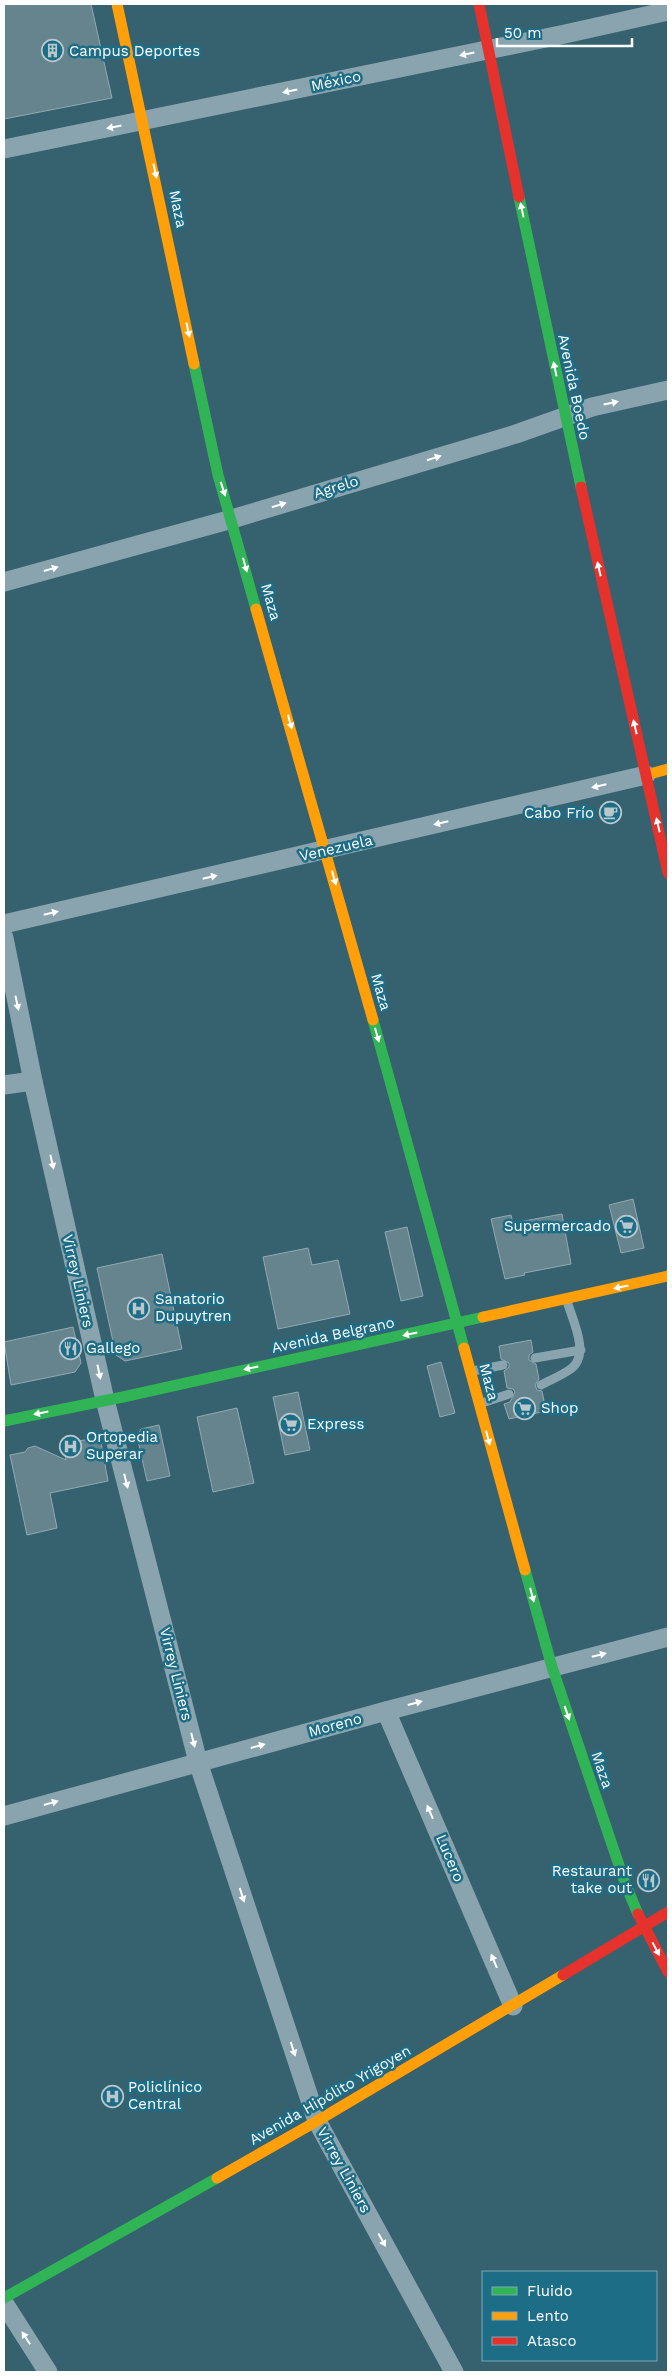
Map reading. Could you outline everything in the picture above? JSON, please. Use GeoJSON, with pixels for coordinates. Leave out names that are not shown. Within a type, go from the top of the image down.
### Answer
{"type":"FeatureCollection","features":[{"type":"Feature","properties":{"kind":"street","name":"Maza"},"geometry":{"type":"LineString","coordinates":[[117,4],[144,121],[218,475],[232,518],[326,851],[552,1667],[624,1883],[643,1926],[668,1972]]}},
{"type":"Feature","properties":{"kind":"street","name":"Avenida Boedo"},"geometry":{"type":"LineString","coordinates":[[479,4],[565,417],[668,873]]}},
{"type":"Feature","properties":{"kind":"street","name":"México"},"geometry":{"type":"LineString","coordinates":[[4,149],[488,50],[668,11]]}},
{"type":"Feature","properties":{"kind":"street","name":"Agrelo"},"geometry":{"type":"LineString","coordinates":[[4,582],[232,518],[516,434],[592,407],[668,390]]}},
{"type":"Feature","properties":{"kind":"street","name":"Venezuela"},"geometry":{"type":"LineString","coordinates":[[4,924],[326,851],[668,769]]}},
{"type":"Feature","properties":{"kind":"street","name":"Virrey Liniers"},"geometry":{"type":"LineString","coordinates":[[4,938],[33,1081],[105,1400],[198,1762],[317,2121],[454,2372]]}},
{"type":"Feature","properties":{"kind":"street"},"geometry":{"type":"LineString","coordinates":[[4,1084],[33,1081]]}},
{"type":"Feature","properties":{"kind":"street","name":"Avenida Belgrano"},"geometry":{"type":"LineString","coordinates":[[4,1421],[668,1276]]}},
{"type":"Feature","properties":{"kind":"street","name":"Moreno"},"geometry":{"type":"LineString","coordinates":[[4,1816],[386,1711],[668,1638]]}},
{"type":"Feature","properties":{"kind":"street","name":"Lucero"},"geometry":{"type":"LineString","coordinates":[[386,1711],[513,2006]]}},
{"type":"Feature","properties":{"kind":"street","name":"Avenida Hipólito Yrigoyen"},"geometry":{"type":"LineString","coordinates":[[4,2298],[317,2121],[668,1912]]}},
{"type":"Feature","properties":{"kind":"street"},"geometry":{"type":"LineString","coordinates":[[4,2303],[48,2372]]}},
{"type":"Feature","properties":{"kind":"lane"},"geometry":{"type":"LineString","coordinates":[[540,1385],[572,1368],[579,1360],[580,1350],[566,1298]]}},
{"type":"Feature","properties":{"kind":"lane"},"geometry":{"type":"LineString","coordinates":[[535,1358],[580,1350]]}},
{"type":"Feature","properties":{"kind":"lane"},"geometry":{"type":"LineString","coordinates":[[470,1371],[503,1365]]}},
{"type":"Feature","properties":{"kind":"lane"},"geometry":{"type":"LineString","coordinates":[[479,1404],[509,1394]]}},
{"type":"Feature","properties":{"kind":"building","name":"Campus Deportes"},"geometry":{"type":"Polygon","coordinates":[[[4,4],[91,4],[112,98],[4,119],[4,4]]]}},
{"type":"Feature","properties":{"kind":"building","name":"Supermercado"},"geometry":{"type":"Polygon","coordinates":[[[633,1199],[644,1248],[621,1253],[609,1205],[633,1199]]]}},
{"type":"Feature","properties":{"kind":"building"},"geometry":{"type":"Polygon","coordinates":[[[562,1214],[571,1264],[524,1273],[525,1275],[505,1279],[491,1219],[511,1215],[513,1223],[562,1214]]]}},
{"type":"Feature","properties":{"kind":"building"},"geometry":{"type":"Polygon","coordinates":[[[407,1227],[423,1296],[401,1301],[385,1232],[407,1227]]]}},
{"type":"Feature","properties":{"kind":"building","name":"Sanatorio Dupuytren"},"geometry":{"type":"Polygon","coordinates":[[[308,1248],[312,1265],[338,1260],[350,1314],[278,1329],[263,1257],[308,1248]]]}},
{"type":"Feature","properties":{"kind":"building","name":"Sanatorio Dupuytren"},"geometry":{"type":"Polygon","coordinates":[[[162,1254],[182,1349],[125,1361],[116,1355],[97,1268],[162,1254]]]}},
{"type":"Feature","properties":{"kind":"building"},"geometry":{"type":"Polygon","coordinates":[[[73,1327],[81,1363],[75,1372],[11,1385],[4,1342],[73,1327]]]}},
{"type":"Feature","properties":{"kind":"building"},"geometry":{"type":"Polygon","coordinates":[[[531,1340],[533,1352],[529,1355],[529,1360],[536,1364],[539,1379],[535,1385],[537,1390],[542,1391],[546,1411],[509,1419],[504,1404],[510,1402],[515,1392],[513,1389],[507,1388],[504,1371],[509,1367],[509,1363],[501,1359],[499,1346],[531,1340]]]}},
{"type":"Feature","properties":{"kind":"building"},"geometry":{"type":"Polygon","coordinates":[[[441,1362],[455,1413],[440,1417],[427,1366],[441,1362]]]}},
{"type":"Feature","properties":{"kind":"building","name":"Express"},"geometry":{"type":"Polygon","coordinates":[[[298,1392],[310,1450],[285,1455],[273,1397],[298,1392]]]}},
{"type":"Feature","properties":{"kind":"building"},"geometry":{"type":"Polygon","coordinates":[[[237,1408],[254,1483],[213,1492],[197,1417],[237,1408]]]}},
{"type":"Feature","properties":{"kind":"building"},"geometry":{"type":"Polygon","coordinates":[[[159,1425],[170,1476],[147,1481],[137,1436],[141,1429],[159,1425]]]}},
{"type":"Feature","properties":{"kind":"building"},"geometry":{"type":"Polygon","coordinates":[[[100,1437],[108,1481],[50,1493],[57,1528],[27,1535],[10,1455],[25,1452],[28,1448],[35,1446],[66,1460],[63,1444],[100,1437]]]}},
{"type":"Feature","properties":{"kind":"traffic: fast"},"geometry":{"type":"LineString","coordinates":[[519,197],[581,487]]}},
{"type":"Feature","properties":{"kind":"traffic: fast"},"geometry":{"type":"LineString","coordinates":[[194,364],[218,475],[256,609]]}},
{"type":"Feature","properties":{"kind":"traffic: fast"},"geometry":{"type":"LineString","coordinates":[[373,1020],[464,1348]]}},
{"type":"Feature","properties":{"kind":"traffic: fast"},"geometry":{"type":"LineString","coordinates":[[4,1421],[123,1397],[483,1317]]}},
{"type":"Feature","properties":{"kind":"traffic: fast"},"geometry":{"type":"LineString","coordinates":[[525,1570],[552,1667],[625,1883],[638,1914]]}},
{"type":"Feature","properties":{"kind":"traffic: fast"},"geometry":{"type":"LineString","coordinates":[[4,2298],[217,2178]]}},
{"type":"Feature","properties":{"kind":"traffic: slow"},"geometry":{"type":"LineString","coordinates":[[117,4],[194,364]]}},
{"type":"Feature","properties":{"kind":"traffic: slow"},"geometry":{"type":"LineString","coordinates":[[256,609],[373,1020]]}},
{"type":"Feature","properties":{"kind":"traffic: slow"},"geometry":{"type":"LineString","coordinates":[[646,775],[668,769]]}},
{"type":"Feature","properties":{"kind":"traffic: slow"},"geometry":{"type":"LineString","coordinates":[[483,1317],[668,1276]]}},
{"type":"Feature","properties":{"kind":"traffic: slow"},"geometry":{"type":"LineString","coordinates":[[464,1348],[525,1570]]}},
{"type":"Feature","properties":{"kind":"traffic: slow"},"geometry":{"type":"LineString","coordinates":[[217,2178],[563,1975]]}},
{"type":"Feature","properties":{"kind":"traffic: jam"},"geometry":{"type":"LineString","coordinates":[[479,4],[519,197]]}},
{"type":"Feature","properties":{"kind":"traffic: jam"},"geometry":{"type":"LineString","coordinates":[[581,487],[668,873]]}},
{"type":"Feature","properties":{"kind":"traffic: jam"},"geometry":{"type":"LineString","coordinates":[[563,1975],[668,1912]]}},
{"type":"Feature","properties":{"kind":"traffic: jam"},"geometry":{"type":"LineString","coordinates":[[638,1914],[668,1972]]}},
{"type":"Feature","properties":{"kind":"place","name":"Campus Deportes"},"geometry":{"type":"Point","coordinates":[53,51]}},
{"type":"Feature","properties":{"kind":"place","name":"Cabo Frío"},"geometry":{"type":"Point","coordinates":[610,813]}},
{"type":"Feature","properties":{"kind":"place","name":"Supermercado"},"geometry":{"type":"Point","coordinates":[627,1226]}},
{"type":"Feature","properties":{"kind":"place","name":"Sanatorio Dupuytren"},"geometry":{"type":"Point","coordinates":[139,1308]}},
{"type":"Feature","properties":{"kind":"place","name":"Gallego"},"geometry":{"type":"Point","coordinates":[70,1348]}},
{"type":"Feature","properties":{"kind":"place","name":"Shop"},"geometry":{"type":"Point","coordinates":[525,1408]}},
{"type":"Feature","properties":{"kind":"place","name":"Express"},"geometry":{"type":"Point","coordinates":[291,1424]}},
{"type":"Feature","properties":{"kind":"place","name":"Ortopedia Superar"},"geometry":{"type":"Point","coordinates":[70,1446]}},
{"type":"Feature","properties":{"kind":"place","name":"Restaurant take out"},"geometry":{"type":"Point","coordinates":[648,1880]}},
{"type":"Feature","properties":{"kind":"place","name":"Policlínico Central"},"geometry":{"type":"Point","coordinates":[112,2096]}}]}
